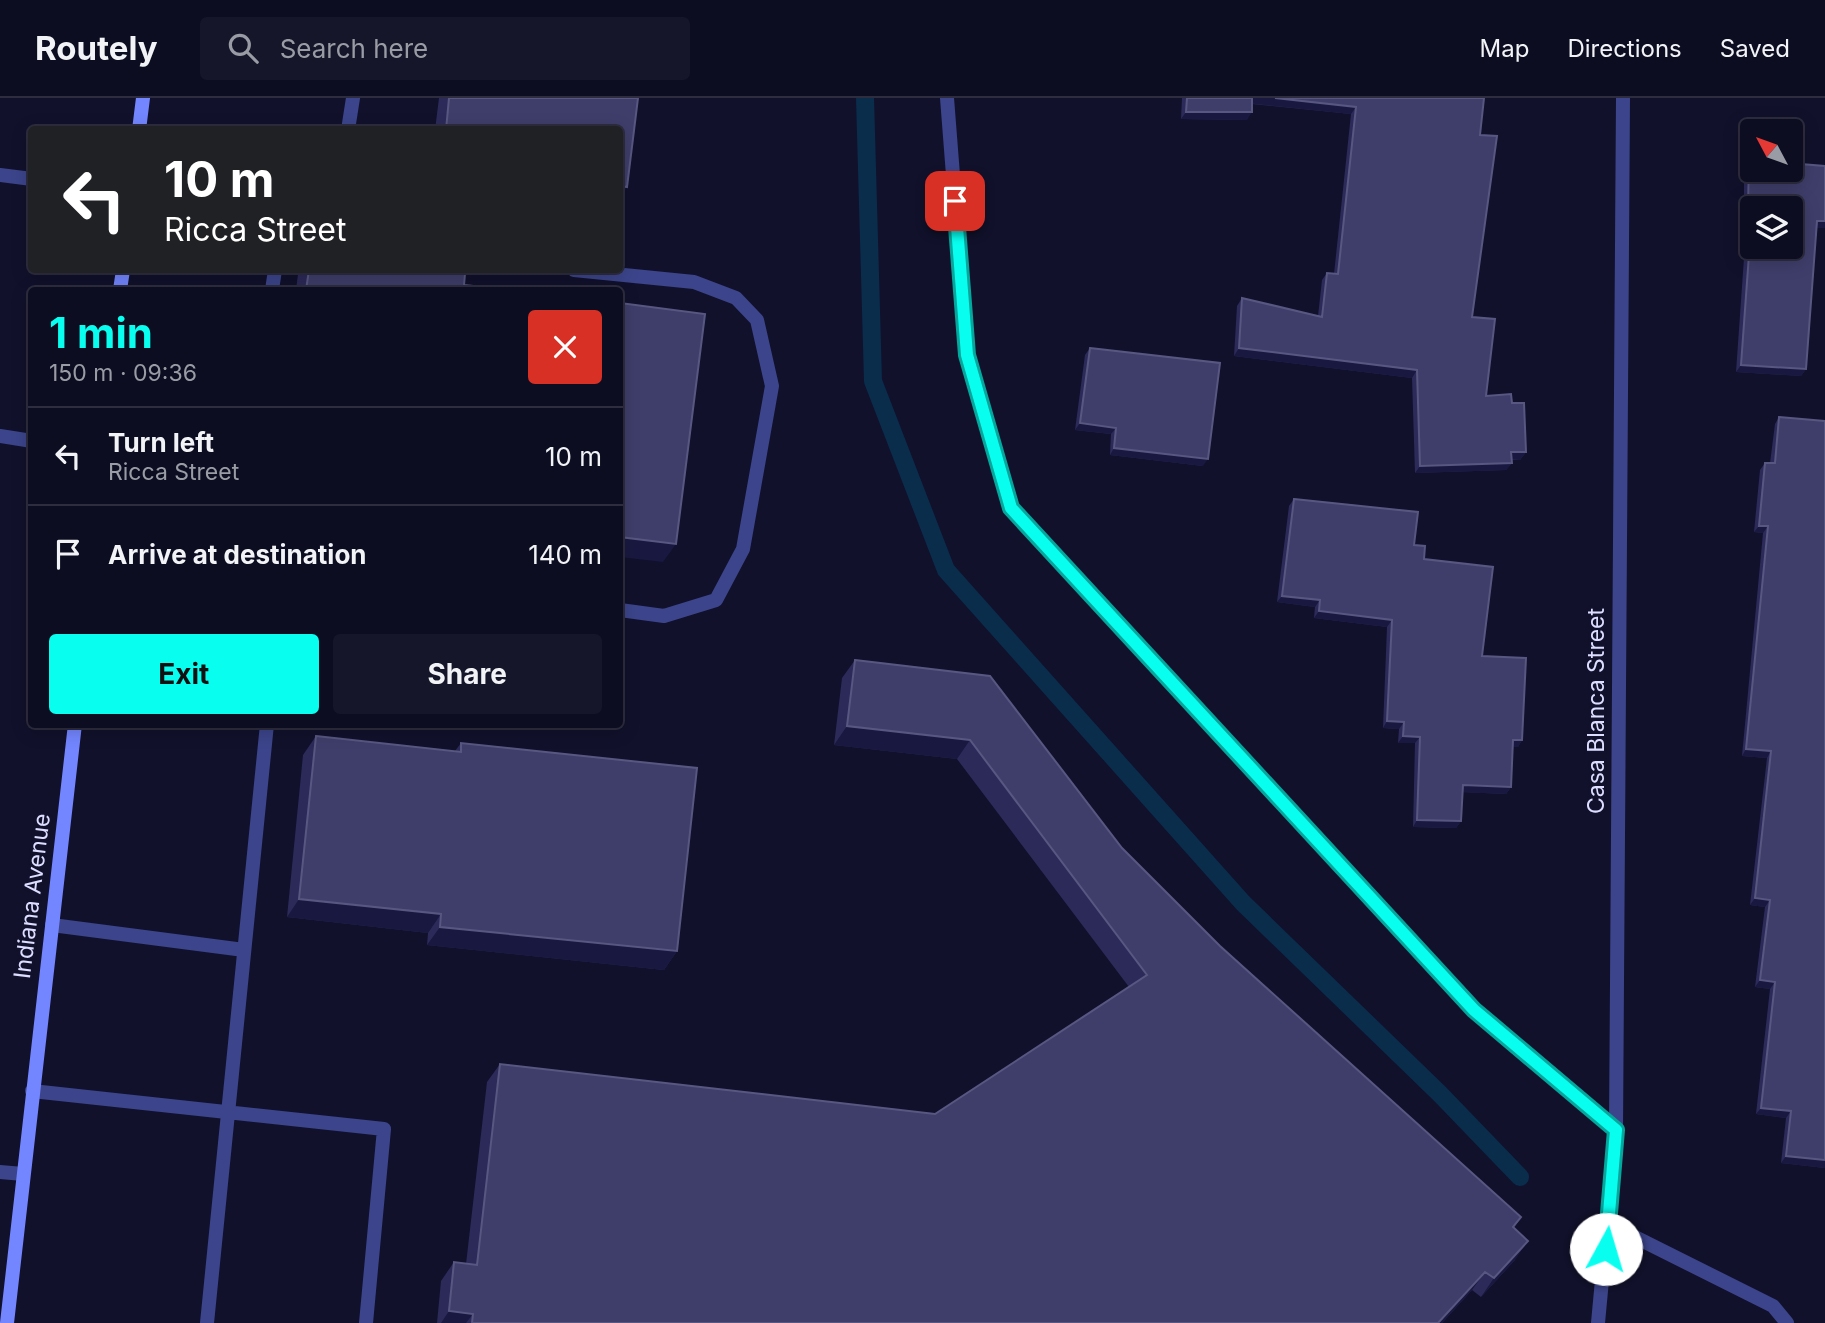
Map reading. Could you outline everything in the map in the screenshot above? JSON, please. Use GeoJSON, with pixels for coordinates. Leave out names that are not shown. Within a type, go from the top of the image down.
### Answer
{"type":"FeatureCollection","features":[{"type":"Feature","properties":{"kind":"main road"},"geometry":{"type":"LineString","coordinates":[[140,126],[143,98]]}},
{"type":"Feature","properties":{"kind":"main road","name":"Indiana Avenue"},"geometry":{"type":"LineString","coordinates":[[6,1323],[75,728]]}},
{"type":"Feature","properties":{"kind":"street"},"geometry":{"type":"LineString","coordinates":[[349,126],[353,98]]}},
{"type":"Feature","properties":{"kind":"street"},"geometry":{"type":"LineString","coordinates":[[947,98],[967,355],[1011,508],[1474,1010],[1616,1130]]}},
{"type":"Feature","properties":{"kind":"street","name":"Casa Blanca Street"},"geometry":{"type":"LineString","coordinates":[[1598,1323],[1616,1130],[1623,98]]}},
{"type":"Feature","properties":{"kind":"street"},"geometry":{"type":"LineString","coordinates":[[0,175],[28,178]]}},
{"type":"Feature","properties":{"kind":"street"},"geometry":{"type":"LineString","coordinates":[[604,273],[694,282],[736,298],[757,320],[772,386],[743,549],[716,600],[664,616],[623,610]]}},
{"type":"Feature","properties":{"kind":"street"},"geometry":{"type":"LineString","coordinates":[[0,436],[28,440]]}},
{"type":"Feature","properties":{"kind":"street"},"geometry":{"type":"LineString","coordinates":[[207,1323],[267,728]]}},
{"type":"Feature","properties":{"kind":"street"},"geometry":{"type":"LineString","coordinates":[[52,925],[244,950]]}},
{"type":"Feature","properties":{"kind":"street"},"geometry":{"type":"LineString","coordinates":[[32,1091],[228,1110],[384,1129],[366,1323]]}},
{"type":"Feature","properties":{"kind":"street"},"geometry":{"type":"LineString","coordinates":[[0,1172],[23,1174]]}},
{"type":"Feature","properties":{"kind":"street"},"geometry":{"type":"LineString","coordinates":[[1609,1224],[1773,1306],[1787,1323]]}},
{"type":"Feature","properties":{"kind":"building"},"geometry":{"type":"Polygon","coordinates":[[[449,98],[638,98],[627,187],[623,186],[623,126],[446,126],[449,98]]]}},
{"type":"Feature","properties":{"kind":"building"},"geometry":{"type":"Polygon","coordinates":[[[1187,98],[1252,98],[1252,112],[1186,112],[1187,98]]]}},
{"type":"Feature","properties":{"kind":"building"},"geometry":{"type":"Polygon","coordinates":[[[1275,98],[1484,98],[1480,135],[1497,136],[1472,317],[1495,319],[1486,396],[1511,394],[1512,403],[1524,403],[1526,452],[1511,452],[1512,463],[1420,466],[1417,370],[1239,348],[1242,298],[1322,317],[1327,273],[1338,274],[1356,107],[1275,98]]]}},
{"type":"Feature","properties":{"kind":"building"},"geometry":{"type":"Polygon","coordinates":[[[1803,164],[1825,166],[1825,221],[1817,221],[1806,369],[1741,365],[1749,259],[1803,259],[1803,196],[1748,196],[1749,182],[1803,182],[1803,164]]]}},
{"type":"Feature","properties":{"kind":"building"},"geometry":{"type":"Polygon","coordinates":[[[309,273],[456,273],[465,274],[464,285],[484,287],[306,287],[309,273]]]}},
{"type":"Feature","properties":{"kind":"building"},"geometry":{"type":"Polygon","coordinates":[[[623,303],[705,314],[676,544],[623,537],[623,303]]]}},
{"type":"Feature","properties":{"kind":"building"},"geometry":{"type":"Polygon","coordinates":[[[1090,348],[1220,363],[1208,459],[1114,448],[1116,428],[1080,423],[1090,348]]]}},
{"type":"Feature","properties":{"kind":"building"},"geometry":{"type":"Polygon","coordinates":[[[1779,417],[1825,421],[1825,1160],[1786,1156],[1791,1111],[1761,1108],[1775,982],[1760,980],[1770,900],[1755,898],[1771,751],[1746,749],[1768,526],[1759,526],[1765,463],[1775,463],[1779,417]]]}},
{"type":"Feature","properties":{"kind":"building"},"geometry":{"type":"Polygon","coordinates":[[[1294,499],[1418,512],[1414,545],[1425,546],[1424,559],[1493,567],[1482,656],[1526,658],[1522,740],[1513,740],[1511,787],[1463,785],[1461,821],[1417,820],[1420,737],[1403,736],[1404,722],[1387,721],[1392,620],[1319,611],[1320,600],[1282,596],[1294,499]]]}},
{"type":"Feature","properties":{"kind":"building"},"geometry":{"type":"Polygon","coordinates":[[[855,660],[990,676],[1122,848],[1220,946],[1521,1217],[1513,1227],[1528,1241],[1494,1278],[1485,1272],[1438,1323],[472,1323],[473,1314],[449,1311],[454,1262],[477,1265],[500,1064],[935,1114],[1147,975],[970,740],[847,726],[855,660]]]}},
{"type":"Feature","properties":{"kind":"building"},"geometry":{"type":"Polygon","coordinates":[[[316,736],[461,752],[461,743],[697,768],[677,951],[440,927],[441,914],[299,899],[316,736]]]}},
{"type":"Feature","properties":{"kind":"waterway"},"geometry":{"type":"LineString","coordinates":[[865,98],[873,381],[946,570],[1243,903],[1440,1094],[1520,1177]]}},
{"type":"Feature","properties":{"kind":"route"},"geometry":{"type":"LineString","coordinates":[[955,201],[967,355],[1011,508],[1474,1010],[1616,1130],[1606,1249]]}}]}
